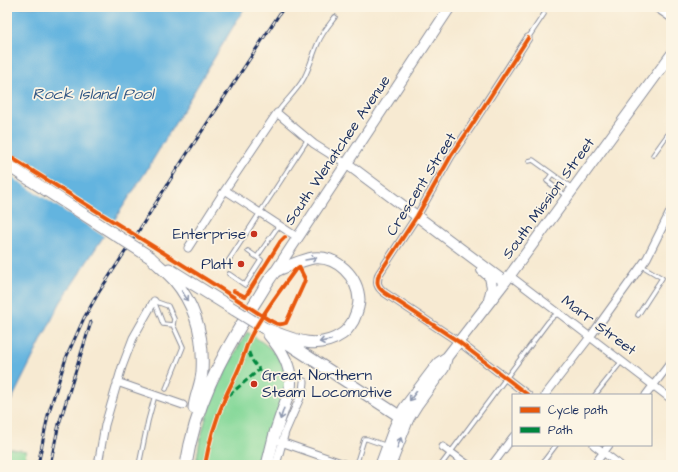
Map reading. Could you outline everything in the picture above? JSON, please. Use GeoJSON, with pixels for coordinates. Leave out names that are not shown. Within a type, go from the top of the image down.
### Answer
{"type":"FeatureCollection","features":[{"type":"Feature","properties":{"kind":"main road","name":"South Wenatchee Avenue"},"geometry":{"type":"LineString","coordinates":[[186,465],[195,423],[206,392],[242,324],[297,237],[450,7]]}},
{"type":"Feature","properties":{"kind":"main road"},"geometry":{"type":"LineString","coordinates":[[658,7],[671,16]]}},
{"type":"Feature","properties":{"kind":"main road","name":"South Mission Street"},"geometry":{"type":"LineString","coordinates":[[381,465],[395,427],[417,405],[444,368],[447,357],[488,304],[671,55]]}},
{"type":"Feature","properties":{"kind":"main road","name":"Marr Street"},"geometry":{"type":"LineString","coordinates":[[346,163],[473,258],[507,278]]}},
{"type":"Feature","properties":{"kind":"main road"},"geometry":{"type":"LineString","coordinates":[[7,165],[264,328],[403,419]]}},
{"type":"Feature","properties":{"kind":"main road"},"geometry":{"type":"LineString","coordinates":[[150,257],[174,280],[190,304],[199,329],[202,352],[202,374],[194,407],[195,423]]}},
{"type":"Feature","properties":{"kind":"main road"},"geometry":{"type":"LineString","coordinates":[[264,328],[305,343],[330,341],[345,332],[357,313],[359,301],[357,289],[353,279],[342,266],[333,261],[324,258],[313,258],[275,272]]}},
{"type":"Feature","properties":{"kind":"main road","name":"Marr Street"},"geometry":{"type":"LineString","coordinates":[[473,258],[474,264],[490,277],[492,287],[488,304]]}},
{"type":"Feature","properties":{"kind":"main road"},"geometry":{"type":"LineString","coordinates":[[264,328],[274,340],[285,358],[291,382],[275,433],[267,465]]}},
{"type":"Feature","properties":{"kind":"main road","name":"South Mission Street"},"geometry":{"type":"LineString","coordinates":[[390,465],[403,419]]}},
{"type":"Feature","properties":{"kind":"street","name":"Crescent Street"},"geometry":{"type":"LineString","coordinates":[[459,342],[378,288],[378,274],[417,216],[451,156],[528,38]]}},
{"type":"Feature","properties":{"kind":"street","name":"Marr Street"},"geometry":{"type":"LineString","coordinates":[[277,113],[320,148],[346,163]]}},
{"type":"Feature","properties":{"kind":"street"},"geometry":{"type":"LineString","coordinates":[[188,248],[277,113]]}},
{"type":"Feature","properties":{"kind":"street"},"geometry":{"type":"LineString","coordinates":[[226,190],[297,237]]}},
{"type":"Feature","properties":{"kind":"street"},"geometry":{"type":"LineString","coordinates":[[546,394],[642,266],[671,210]]}},
{"type":"Feature","properties":{"kind":"street","name":"Marr Street"},"geometry":{"type":"LineString","coordinates":[[507,278],[560,314],[671,399]]}},
{"type":"Feature","properties":{"kind":"street"},"geometry":{"type":"LineString","coordinates":[[98,465],[105,425],[122,367],[133,338],[154,301]]}},
{"type":"Feature","properties":{"kind":"street"},"geometry":{"type":"LineString","coordinates":[[459,342],[527,394]]}},
{"type":"Feature","properties":{"kind":"street"},"geometry":{"type":"LineString","coordinates":[[647,394],[671,362]]}},
{"type":"Feature","properties":{"kind":"street"},"geometry":{"type":"LineString","coordinates":[[117,382],[183,405]]}},
{"type":"Feature","properties":{"kind":"street"},"geometry":{"type":"LineString","coordinates":[[276,465],[289,421],[303,391],[304,382]]}},
{"type":"Feature","properties":{"kind":"street"},"geometry":{"type":"LineString","coordinates":[[492,465],[512,438]]}},
{"type":"Feature","properties":{"kind":"street"},"geometry":{"type":"LineString","coordinates":[[282,442],[347,465]]}},
{"type":"Feature","properties":{"kind":"street"},"geometry":{"type":"LineString","coordinates":[[595,446],[620,465]]}},
{"type":"Feature","properties":{"kind":"street"},"geometry":{"type":"LineString","coordinates":[[594,465],[608,446]]}},
{"type":"Feature","properties":{"kind":"street"},"geometry":{"type":"LineString","coordinates":[[443,448],[468,465]]}},
{"type":"Feature","properties":{"kind":"lane"},"geometry":{"type":"LineString","coordinates":[[528,38],[544,14]]}},
{"type":"Feature","properties":{"kind":"lane"},"geometry":{"type":"LineString","coordinates":[[277,113],[302,82],[310,66],[318,42],[336,17]]}},
{"type":"Feature","properties":{"kind":"lane"},"geometry":{"type":"LineString","coordinates":[[653,155],[671,130]]}},
{"type":"Feature","properties":{"kind":"lane"},"geometry":{"type":"LineString","coordinates":[[227,262],[308,139]]}},
{"type":"Feature","properties":{"kind":"lane"},"geometry":{"type":"LineString","coordinates":[[529,161],[533,160],[552,174],[570,193]]}},
{"type":"Feature","properties":{"kind":"lane"},"geometry":{"type":"LineString","coordinates":[[552,174],[547,182],[570,193]]}},
{"type":"Feature","properties":{"kind":"lane"},"geometry":{"type":"LineString","coordinates":[[257,257],[279,225]]}},
{"type":"Feature","properties":{"kind":"lane"},"geometry":{"type":"LineString","coordinates":[[229,274],[246,285],[261,260],[248,251]]}},
{"type":"Feature","properties":{"kind":"lane"},"geometry":{"type":"LineString","coordinates":[[638,316],[662,278],[642,266]]}},
{"type":"Feature","properties":{"kind":"lane"},"geometry":{"type":"LineString","coordinates":[[154,301],[163,324],[173,325]]}},
{"type":"Feature","properties":{"kind":"lane"},"geometry":{"type":"LineString","coordinates":[[154,301],[168,306],[174,319],[173,325],[183,347],[166,389]]}},
{"type":"Feature","properties":{"kind":"lane"},"geometry":{"type":"LineString","coordinates":[[441,465],[505,377],[548,322],[554,316],[560,314]]}},
{"type":"Feature","properties":{"kind":"lane"},"geometry":{"type":"LineString","coordinates":[[596,394],[622,361]]}},
{"type":"Feature","properties":{"kind":"lane"},"geometry":{"type":"LineString","coordinates":[[139,465],[155,395]]}},
{"type":"Feature","properties":{"kind":"lane"},"geometry":{"type":"LineString","coordinates":[[356,465],[364,439],[388,446]]}},
{"type":"Feature","properties":{"kind":"lane"},"geometry":{"type":"LineString","coordinates":[[541,465],[555,446]]}},
{"type":"Feature","properties":{"kind":"green space"},"geometry":{"type":"Polygon","coordinates":[[[247,332],[275,353],[283,365],[286,376],[284,393],[263,465],[196,465],[203,429],[214,396],[229,364],[247,332]]]}},
{"type":"Feature","properties":{"kind":"green space"},"geometry":{"type":"Polygon","coordinates":[[[7,448],[26,451],[24,465],[7,465],[7,448]]]}},
{"type":"Feature","properties":{"kind":"water","name":"Rock Island Pool"},"geometry":{"type":"Polygon","coordinates":[[[7,7],[245,7],[145,173],[60,303],[7,409],[7,7]]]}},
{"type":"Feature","properties":{"kind":"pier"},"geometry":{"type":"Polygon","coordinates":[[[7,152],[115,223],[105,237],[7,174],[7,152]]]}},
{"type":"Feature","properties":{"kind":"railway"},"geometry":{"type":"LineString","coordinates":[[38,465],[48,415],[66,358],[84,318],[175,172],[284,7]]}},
{"type":"Feature","properties":{"kind":"railway"},"geometry":{"type":"LineString","coordinates":[[50,465],[59,424],[91,322]]}},
{"type":"Feature","properties":{"kind":"marked path"},"geometry":{"type":"LineString","coordinates":[[229,395],[259,370],[252,360],[247,347]]}},
{"type":"Feature","properties":{"kind":"cycle path"},"geometry":{"type":"LineString","coordinates":[[527,394],[459,342],[385,293],[380,289],[377,282],[379,274],[417,216],[451,156],[528,38]]}},
{"type":"Feature","properties":{"kind":"cycle path"},"geometry":{"type":"LineString","coordinates":[[7,155],[215,285],[269,320],[277,324],[286,323],[304,283],[305,279],[299,267],[295,270],[272,301],[267,309],[262,317],[250,338],[241,364],[219,414],[205,465]]}},
{"type":"Feature","properties":{"kind":"cycle path"},"geometry":{"type":"LineString","coordinates":[[234,291],[246,296],[280,242],[285,237]]}},
{"type":"Feature","properties":{"kind":"place","name":"Enterprise"},"geometry":{"type":"Point","coordinates":[254,234]}},
{"type":"Feature","properties":{"kind":"place","name":"Platt"},"geometry":{"type":"Point","coordinates":[241,264]}},
{"type":"Feature","properties":{"kind":"place","name":"Great Northern Steam Locomotive"},"geometry":{"type":"Point","coordinates":[254,384]}}]}
